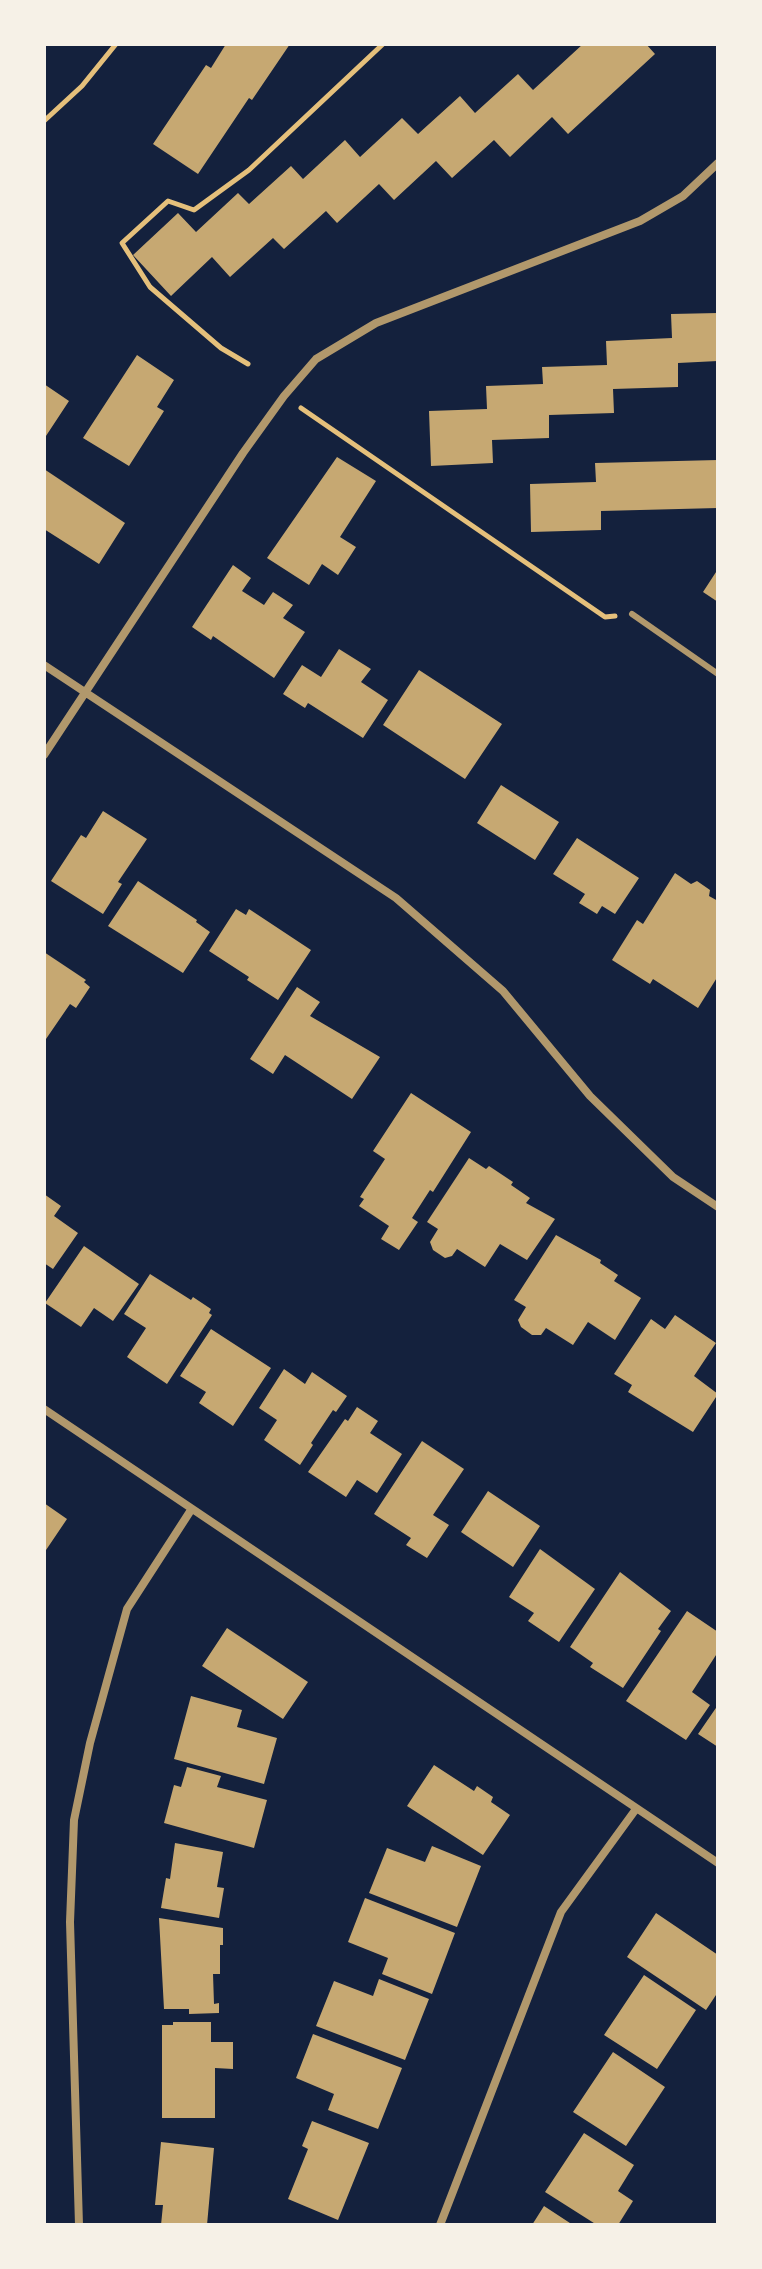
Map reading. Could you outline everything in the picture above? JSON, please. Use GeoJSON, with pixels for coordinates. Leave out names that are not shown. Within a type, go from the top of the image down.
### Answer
{"type":"FeatureCollection","features":[{"type":"Feature","properties":{"kind":"street"},"geometry":{"type":"LineString","coordinates":[[44,755],[243,453],[284,396],[316,359],[376,323],[640,221],[683,196],[718,163]]}},
{"type":"Feature","properties":{"kind":"street"},"geometry":{"type":"LineString","coordinates":[[44,665],[396,898],[503,991],[590,1096],[673,1177],[718,1207]]}},
{"type":"Feature","properties":{"kind":"street"},"geometry":{"type":"LineString","coordinates":[[44,1409],[718,1863]]}},
{"type":"Feature","properties":{"kind":"street"},"geometry":{"type":"LineString","coordinates":[[79,2225],[70,1922],[74,1820],[90,1743],[127,1609],[191,1510]]}},
{"type":"Feature","properties":{"kind":"street"},"geometry":{"type":"LineString","coordinates":[[440,2225],[561,1912],[636,1809]]}},
{"type":"Feature","properties":{"kind":"lane"},"geometry":{"type":"LineString","coordinates":[[632,614],[718,674]]}},
{"type":"Feature","properties":{"kind":"path"},"geometry":{"type":"LineString","coordinates":[[44,121],[82,86],[116,44]]}},
{"type":"Feature","properties":{"kind":"path"},"geometry":{"type":"LineString","coordinates":[[248,364],[221,348],[150,287],[122,243],[168,201],[194,210],[249,170],[383,44]]}},
{"type":"Feature","properties":{"kind":"path"},"geometry":{"type":"LineString","coordinates":[[284,396],[605,617],[632,614]]}},
{"type":"Feature","properties":{"kind":"building"},"geometry":{"type":"Polygon","coordinates":[[[226,44],[290,44],[198,174],[153,144],[206,65],[211,68],[226,44]]]}},
{"type":"Feature","properties":{"kind":"building"},"geometry":{"type":"Polygon","coordinates":[[[583,44],[646,44],[655,54],[568,134],[552,117],[510,157],[494,140],[452,178],[436,161],[394,200],[379,184],[337,223],[326,211],[284,249],[273,238],[230,277],[212,257],[171,296],[133,255],[178,213],[196,232],[238,193],[249,204],[291,166],[303,179],[345,140],[360,157],[402,118],[418,134],[460,96],[475,113],[518,74],[533,90],[583,44]]]}},
{"type":"Feature","properties":{"kind":"building"},"geometry":{"type":"Polygon","coordinates":[[[718,313],[718,361],[678,363],[678,387],[613,389],[614,413],[549,415],[549,438],[492,440],[493,463],[431,466],[429,411],[487,409],[486,386],[543,384],[542,367],[607,365],[606,341],[672,338],[671,314],[718,313]]]}},
{"type":"Feature","properties":{"kind":"building"},"geometry":{"type":"Polygon","coordinates":[[[137,355],[174,380],[157,407],[164,411],[129,466],[83,438],[137,355]]]}},
{"type":"Feature","properties":{"kind":"building"},"geometry":{"type":"Polygon","coordinates":[[[44,384],[69,401],[44,439],[44,384]]]}},
{"type":"Feature","properties":{"kind":"building"},"geometry":{"type":"Polygon","coordinates":[[[337,457],[376,481],[340,537],[356,547],[338,575],[322,564],[309,585],[267,558],[337,457]]]}},
{"type":"Feature","properties":{"kind":"building"},"geometry":{"type":"Polygon","coordinates":[[[718,460],[718,508],[601,511],[601,530],[531,532],[530,484],[596,482],[595,463],[718,460]]]}},
{"type":"Feature","properties":{"kind":"building"},"geometry":{"type":"Polygon","coordinates":[[[44,469],[125,523],[99,564],[44,529],[44,469]]]}},
{"type":"Feature","properties":{"kind":"building"},"geometry":{"type":"Polygon","coordinates":[[[233,565],[251,578],[242,591],[264,605],[273,592],[293,605],[283,618],[305,632],[274,678],[213,636],[211,640],[192,627],[233,565]]]}},
{"type":"Feature","properties":{"kind":"building"},"geometry":{"type":"Polygon","coordinates":[[[718,569],[718,602],[703,592],[718,569]]]}},
{"type":"Feature","properties":{"kind":"building"},"geometry":{"type":"Polygon","coordinates":[[[339,649],[371,669],[361,682],[388,700],[363,738],[308,703],[305,708],[283,694],[302,665],[321,677],[339,649]]]}},
{"type":"Feature","properties":{"kind":"building"},"geometry":{"type":"Polygon","coordinates":[[[419,670],[502,724],[465,779],[383,725],[419,670]]]}},
{"type":"Feature","properties":{"kind":"building"},"geometry":{"type":"Polygon","coordinates":[[[501,785],[559,822],[535,860],[477,823],[501,785]]]}},
{"type":"Feature","properties":{"kind":"building"},"geometry":{"type":"Polygon","coordinates":[[[103,811],[147,839],[118,882],[122,884],[103,914],[51,881],[81,835],[86,838],[103,811]]]}},
{"type":"Feature","properties":{"kind":"building"},"geometry":{"type":"Polygon","coordinates":[[[577,838],[639,878],[615,914],[602,906],[597,914],[579,903],[585,894],[553,874],[577,838]]]}},
{"type":"Feature","properties":{"kind":"building"},"geometry":{"type":"Polygon","coordinates":[[[675,873],[691,884],[697,881],[710,890],[709,896],[718,901],[718,976],[698,1008],[653,979],[650,984],[612,960],[637,920],[643,924],[675,873]]]}},
{"type":"Feature","properties":{"kind":"building"},"geometry":{"type":"Polygon","coordinates":[[[138,881],[210,932],[183,973],[108,926],[138,881]]]}},
{"type":"Feature","properties":{"kind":"building"},"geometry":{"type":"Polygon","coordinates":[[[236,909],[246,915],[249,909],[311,950],[278,1000],[209,951],[236,909]]]}},
{"type":"Feature","properties":{"kind":"building"},"geometry":{"type":"Polygon","coordinates":[[[44,952],[86,980],[84,982],[90,987],[76,1008],[70,1004],[46,1039],[44,1037],[44,952]]]}},
{"type":"Feature","properties":{"kind":"building"},"geometry":{"type":"Polygon","coordinates":[[[297,987],[320,1002],[310,1016],[380,1057],[352,1099],[285,1055],[273,1074],[250,1059],[297,987]]]}},
{"type":"Feature","properties":{"kind":"building"},"geometry":{"type":"Polygon","coordinates":[[[411,1093],[471,1132],[433,1192],[430,1190],[412,1218],[418,1222],[399,1250],[381,1239],[389,1226],[359,1206],[364,1199],[360,1197],[385,1159],[373,1151],[411,1093]]]}},
{"type":"Feature","properties":{"kind":"building"},"geometry":{"type":"Polygon","coordinates":[[[469,1158],[486,1169],[489,1166],[513,1182],[511,1185],[530,1198],[526,1203],[555,1219],[527,1260],[500,1244],[485,1267],[457,1249],[452,1256],[445,1258],[433,1250],[430,1242],[438,1229],[427,1222],[469,1158]]]}},
{"type":"Feature","properties":{"kind":"building"},"geometry":{"type":"Polygon","coordinates":[[[44,1194],[61,1206],[54,1216],[78,1233],[53,1269],[44,1263],[44,1194]]]}},
{"type":"Feature","properties":{"kind":"building"},"geometry":{"type":"Polygon","coordinates":[[[556,1235],[601,1260],[600,1263],[618,1275],[614,1281],[641,1298],[615,1340],[588,1322],[573,1345],[546,1328],[541,1335],[532,1335],[521,1327],[518,1320],[526,1307],[514,1300],[556,1235]]]}},
{"type":"Feature","properties":{"kind":"building"},"geometry":{"type":"Polygon","coordinates":[[[84,1246],[139,1284],[113,1321],[94,1308],[81,1327],[45,1303],[84,1246]]]}},
{"type":"Feature","properties":{"kind":"building"},"geometry":{"type":"Polygon","coordinates":[[[150,1274],[191,1300],[193,1297],[211,1309],[209,1313],[212,1315],[167,1384],[127,1357],[146,1328],[124,1314],[150,1274]]]}},
{"type":"Feature","properties":{"kind":"building"},"geometry":{"type":"Polygon","coordinates":[[[675,1315],[716,1343],[694,1376],[718,1394],[693,1432],[628,1392],[632,1385],[614,1374],[651,1319],[665,1329],[675,1315]]]}},
{"type":"Feature","properties":{"kind":"building"},"geometry":{"type":"Polygon","coordinates":[[[211,1329],[271,1368],[233,1426],[199,1403],[206,1392],[180,1376],[211,1329]]]}},
{"type":"Feature","properties":{"kind":"building"},"geometry":{"type":"Polygon","coordinates":[[[284,1369],[305,1384],[312,1372],[347,1396],[336,1412],[333,1410],[300,1465],[264,1440],[277,1420],[259,1408],[284,1369]]]}},
{"type":"Feature","properties":{"kind":"building"},"geometry":{"type":"Polygon","coordinates":[[[357,1407],[378,1421],[370,1433],[402,1454],[377,1493],[357,1480],[346,1497],[308,1472],[357,1407]]]}},
{"type":"Feature","properties":{"kind":"building"},"geometry":{"type":"Polygon","coordinates":[[[422,1441],[464,1469],[433,1515],[449,1525],[427,1558],[406,1545],[411,1538],[374,1514],[422,1441]]]}},
{"type":"Feature","properties":{"kind":"building"},"geometry":{"type":"Polygon","coordinates":[[[488,1491],[540,1526],[513,1567],[461,1532],[488,1491]]]}},
{"type":"Feature","properties":{"kind":"building"},"geometry":{"type":"Polygon","coordinates":[[[44,1503],[67,1519],[44,1553],[44,1503]]]}},
{"type":"Feature","properties":{"kind":"building"},"geometry":{"type":"Polygon","coordinates":[[[540,1549],[595,1589],[559,1642],[528,1621],[534,1613],[509,1597],[540,1549]]]}},
{"type":"Feature","properties":{"kind":"building"},"geometry":{"type":"Polygon","coordinates":[[[620,1572],[671,1611],[623,1688],[590,1667],[593,1663],[570,1647],[620,1572]]]}},
{"type":"Feature","properties":{"kind":"building"},"geometry":{"type":"Polygon","coordinates":[[[687,1611],[718,1632],[718,1652],[692,1692],[710,1705],[686,1740],[626,1701],[687,1611]]]}},
{"type":"Feature","properties":{"kind":"building"},"geometry":{"type":"Polygon","coordinates":[[[227,1628],[308,1682],[283,1719],[202,1666],[227,1628]]]}},
{"type":"Feature","properties":{"kind":"building"},"geometry":{"type":"Polygon","coordinates":[[[191,1696],[242,1710],[237,1727],[277,1738],[264,1784],[174,1759],[191,1696]]]}},
{"type":"Feature","properties":{"kind":"building"},"geometry":{"type":"Polygon","coordinates":[[[718,1705],[718,1747],[698,1734],[718,1705]]]}},
{"type":"Feature","properties":{"kind":"building"},"geometry":{"type":"Polygon","coordinates":[[[434,1765],[474,1791],[477,1786],[493,1797],[491,1802],[510,1815],[483,1855],[407,1806],[434,1765]]]}},
{"type":"Feature","properties":{"kind":"building"},"geometry":{"type":"Polygon","coordinates":[[[187,1767],[221,1776],[217,1787],[267,1800],[254,1848],[164,1823],[174,1785],[181,1787],[187,1767]]]}},
{"type":"Feature","properties":{"kind":"building"},"geometry":{"type":"Polygon","coordinates":[[[175,1843],[223,1852],[217,1887],[224,1888],[219,1918],[161,1908],[166,1878],[170,1879],[175,1843]]]}},
{"type":"Feature","properties":{"kind":"building"},"geometry":{"type":"Polygon","coordinates":[[[432,1846],[481,1866],[457,1927],[369,1893],[387,1848],[425,1862],[432,1846]]]}},
{"type":"Feature","properties":{"kind":"building"},"geometry":{"type":"Polygon","coordinates":[[[365,1898],[455,1933],[432,1994],[382,1974],[388,1958],[348,1942],[365,1898]]]}},
{"type":"Feature","properties":{"kind":"building"},"geometry":{"type":"Polygon","coordinates":[[[656,1913],[718,1955],[718,1992],[706,2010],[627,1957],[656,1913]]]}},
{"type":"Feature","properties":{"kind":"building"},"geometry":{"type":"Polygon","coordinates":[[[159,1918],[223,1928],[220,1974],[213,1974],[214,2004],[219,2003],[219,2013],[189,2014],[189,2009],[164,2009],[159,1918]]]}},
{"type":"Feature","properties":{"kind":"building"},"geometry":{"type":"Polygon","coordinates":[[[644,1975],[696,2010],[657,2069],[604,2035],[644,1975]]]}},
{"type":"Feature","properties":{"kind":"building"},"geometry":{"type":"Polygon","coordinates":[[[379,1979],[429,1999],[405,2060],[316,2026],[334,1981],[373,1996],[379,1979]]]}},
{"type":"Feature","properties":{"kind":"building"},"geometry":{"type":"Polygon","coordinates":[[[173,2022],[211,2022],[211,2042],[233,2042],[233,2069],[215,2068],[215,2118],[162,2118],[162,2025],[173,2025],[173,2022]]]}},
{"type":"Feature","properties":{"kind":"building"},"geometry":{"type":"Polygon","coordinates":[[[313,2034],[402,2068],[378,2129],[328,2110],[334,2094],[296,2078],[313,2034]]]}},
{"type":"Feature","properties":{"kind":"building"},"geometry":{"type":"Polygon","coordinates":[[[613,2052],[665,2087],[626,2146],[573,2112],[613,2052]]]}},
{"type":"Feature","properties":{"kind":"building"},"geometry":{"type":"Polygon","coordinates":[[[312,2121],[369,2143],[338,2220],[288,2199],[308,2149],[302,2146],[312,2121]]]}},
{"type":"Feature","properties":{"kind":"building"},"geometry":{"type":"Polygon","coordinates":[[[584,2133],[634,2165],[618,2191],[633,2201],[618,2225],[597,2225],[545,2192],[584,2133]]]}},
{"type":"Feature","properties":{"kind":"building"},"geometry":{"type":"Polygon","coordinates":[[[161,2142],[214,2148],[207,2225],[161,2225],[163,2205],[155,2205],[161,2142]]]}},
{"type":"Feature","properties":{"kind":"building"},"geometry":{"type":"Polygon","coordinates":[[[544,2206],[573,2225],[532,2225],[544,2206]]]}}]}
